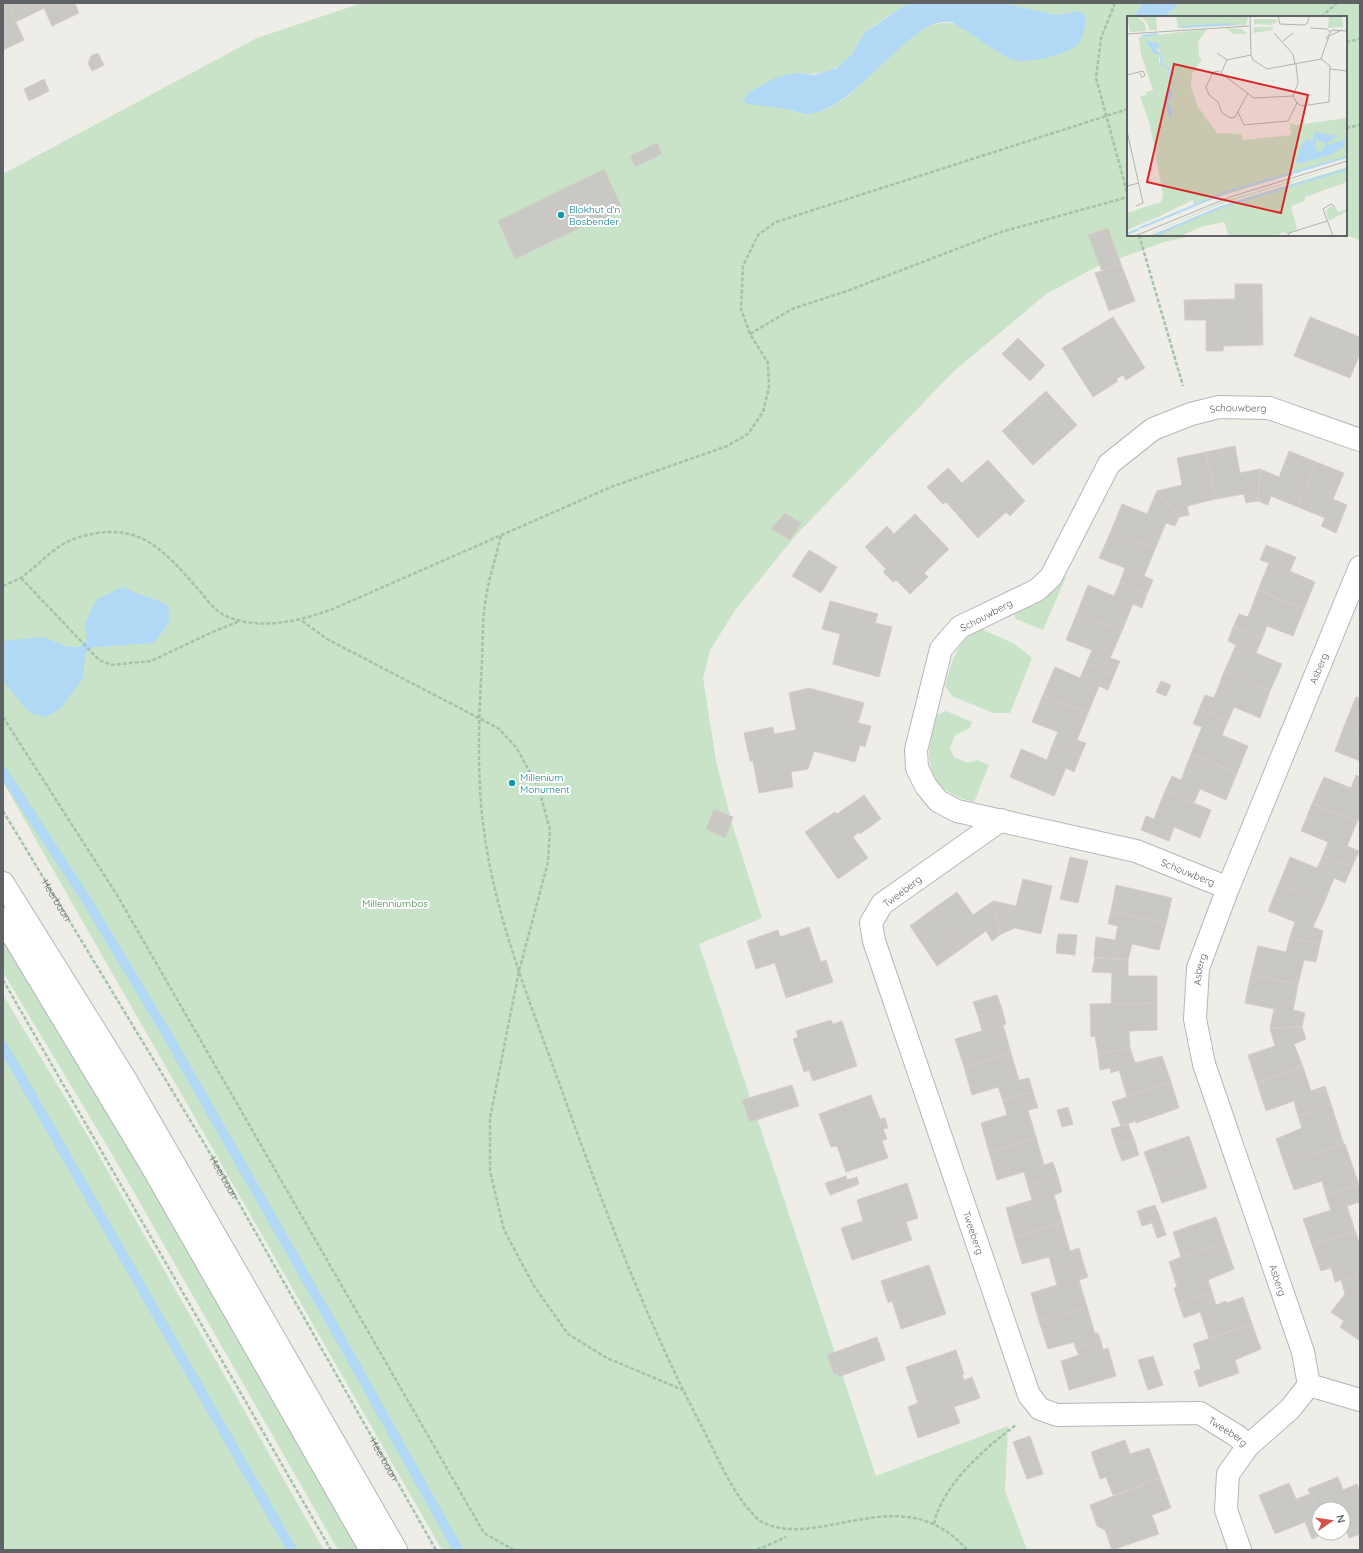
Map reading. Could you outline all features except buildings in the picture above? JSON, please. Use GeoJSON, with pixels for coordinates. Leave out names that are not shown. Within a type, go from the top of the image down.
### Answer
{"type":"FeatureCollection","features":[{"type":"Feature","properties":{"kind":"street","name":"Schouwberg"},"geometry":{"type":"LineString","coordinates":[[1228,888],[1136,851],[957,811],[938,801],[926,786],[917,768],[916,750],[940,650],[960,627],[1037,590],[1051,577],[1109,464],[1154,429],[1191,414],[1219,407],[1269,408],[1360,440]]}},
{"type":"Feature","properties":{"kind":"street","name":"Asberg"},"geometry":{"type":"LineString","coordinates":[[1308,1385],[1302,1352],[1204,1064],[1196,1019],[1198,968],[1228,888],[1360,567]]}},
{"type":"Feature","properties":{"kind":"street","name":"Tweeberg"},"geometry":{"type":"LineString","coordinates":[[1001,820],[882,904],[871,923],[874,941],[1029,1395],[1040,1409],[1057,1415],[1200,1413],[1237,1436],[1248,1446],[1290,1409],[1308,1385]]}},
{"type":"Feature","properties":{"kind":"street"},"geometry":{"type":"LineString","coordinates":[[3,883],[124,1077],[396,1550]]}},
{"type":"Feature","properties":{"kind":"street"},"geometry":{"type":"LineString","coordinates":[[3,919],[150,1163],[371,1550]]}},
{"type":"Feature","properties":{"kind":"street"},"geometry":{"type":"LineString","coordinates":[[1308,1385],[1360,1400]]}},
{"type":"Feature","properties":{"kind":"street"},"geometry":{"type":"LineString","coordinates":[[1240,1550],[1226,1510],[1228,1474],[1248,1446]]}},
{"type":"Feature","properties":{"kind":"path"},"geometry":{"type":"LineString","coordinates":[[1114,3],[1101,38],[1096,78],[1127,192]]}},
{"type":"Feature","properties":{"kind":"path"},"geometry":{"type":"LineString","coordinates":[[1322,16],[1338,3]]}},
{"type":"Feature","properties":{"kind":"path"},"geometry":{"type":"LineString","coordinates":[[1347,42],[1360,39]]}},
{"type":"Feature","properties":{"kind":"path"},"geometry":{"type":"LineString","coordinates":[[3,586],[21,578],[54,552],[76,538],[118,532],[142,538],[163,550],[212,606],[225,616],[240,621],[279,623],[301,620],[333,610],[611,487],[727,446],[748,434],[763,412],[770,388],[768,363],[750,334],[741,309],[744,266],[758,235],[776,222],[1127,110]]}},
{"type":"Feature","properties":{"kind":"path"},"geometry":{"type":"LineString","coordinates":[[1347,128],[1360,125]]}},
{"type":"Feature","properties":{"kind":"path"},"geometry":{"type":"LineString","coordinates":[[750,334],[792,309],[847,291],[1001,232],[1127,196]]}},
{"type":"Feature","properties":{"kind":"path"},"geometry":{"type":"LineString","coordinates":[[1139,236],[1191,414]]}},
{"type":"Feature","properties":{"kind":"path"},"geometry":{"type":"LineString","coordinates":[[501,536],[486,599],[479,717],[482,814],[494,888],[519,971],[575,1128],[643,1304],[683,1391],[732,1483],[756,1518],[768,1528]]}},
{"type":"Feature","properties":{"kind":"path"},"geometry":{"type":"LineString","coordinates":[[21,578],[99,660],[111,665],[151,662],[217,630],[240,621]]}},
{"type":"Feature","properties":{"kind":"path"},"geometry":{"type":"LineString","coordinates":[[301,620],[327,639],[498,728],[516,747],[539,789],[550,830],[548,862],[519,971],[490,1118],[490,1171],[504,1230],[534,1286],[568,1334],[607,1358],[683,1391]]}},
{"type":"Feature","properties":{"kind":"path"},"geometry":{"type":"LineString","coordinates":[[3,717],[117,895],[484,1533],[512,1549],[518,1550]]}},
{"type":"Feature","properties":{"kind":"path","name":"Heerbaan"},"geometry":{"type":"LineString","coordinates":[[3,811],[220,1168],[436,1550]]}},
{"type":"Feature","properties":{"kind":"path"},"geometry":{"type":"LineString","coordinates":[[3,980],[331,1550]]}},
{"type":"Feature","properties":{"kind":"path"},"geometry":{"type":"LineString","coordinates":[[934,1524],[936,1512],[962,1471],[1014,1426],[1040,1409]]}},
{"type":"Feature","properties":{"kind":"path"},"geometry":{"type":"LineString","coordinates":[[886,1521],[922,1521],[934,1524],[959,1541],[967,1550]]}},
{"type":"Feature","properties":{"kind":"path"},"geometry":{"type":"LineString","coordinates":[[782,1535],[793,1537]]}},
{"type":"Feature","properties":{"kind":"path"},"geometry":{"type":"LineString","coordinates":[[757,1550],[787,1537]]}},
{"type":"Feature","properties":{"kind":"green space","name":"Millenniumbos"},"geometry":{"type":"Polygon","coordinates":[[[362,3],[913,3],[887,17],[868,30],[847,59],[835,68],[813,74],[796,73],[789,110],[809,114],[829,108],[847,97],[898,48],[915,35],[932,26],[953,23],[977,36],[1078,11],[1056,15],[1002,3],[1143,3],[1134,16],[1127,16],[1126,29],[1127,236],[1191,236],[1164,242],[1098,266],[1046,294],[953,372],[796,535],[736,609],[710,650],[703,678],[716,761],[733,827],[762,918],[699,944],[876,1476],[1008,1426],[1005,1491],[1027,1550],[442,1550],[3,782],[3,174],[257,38],[362,3]]]}},
{"type":"Feature","properties":{"kind":"green space"},"geometry":{"type":"Polygon","coordinates":[[[1179,3],[1360,3],[1360,240],[1347,235],[1347,16],[1166,16],[1179,3]]]}},
{"type":"Feature","properties":{"kind":"green space"},"geometry":{"type":"Polygon","coordinates":[[[1064,576],[1066,577],[1043,630],[1016,619],[1014,614],[1029,607],[1042,598],[1064,576]]]}},
{"type":"Feature","properties":{"kind":"green space"},"geometry":{"type":"Polygon","coordinates":[[[981,629],[1013,643],[1032,658],[1010,713],[993,713],[952,696],[945,686],[953,660],[960,646],[966,639],[981,629]]]}},
{"type":"Feature","properties":{"kind":"green space"},"geometry":{"type":"Polygon","coordinates":[[[946,711],[972,722],[970,728],[955,735],[950,749],[954,757],[968,763],[977,760],[989,765],[974,802],[957,797],[945,789],[936,780],[932,770],[930,745],[933,730],[937,715],[946,711]]]}},
{"type":"Feature","properties":{"kind":"green space"},"geometry":{"type":"Polygon","coordinates":[[[3,935],[121,1131],[362,1550],[338,1550],[115,1159],[3,972],[3,935]]]}},
{"type":"Feature","properties":{"kind":"green space"},"geometry":{"type":"Polygon","coordinates":[[[3,995],[78,1119],[324,1550],[3,1550],[3,995]]]}},
{"type":"Feature","properties":{"kind":"water"},"geometry":{"type":"Polygon","coordinates":[[[913,3],[1002,3],[1056,15],[1078,11],[1085,15],[1085,26],[1080,41],[1073,48],[1046,58],[1017,61],[998,52],[952,22],[935,24],[918,33],[901,46],[866,80],[829,108],[808,114],[792,110],[748,104],[742,100],[751,91],[775,78],[796,73],[814,75],[837,68],[852,54],[864,33],[904,6],[913,3]]]}},
{"type":"Feature","properties":{"kind":"water"},"geometry":{"type":"Polygon","coordinates":[[[1143,3],[1179,3],[1166,16],[1134,16],[1143,3]]]}},
{"type":"Feature","properties":{"kind":"water"},"geometry":{"type":"Polygon","coordinates":[[[122,587],[168,605],[170,621],[154,643],[94,647],[85,654],[83,678],[60,709],[46,717],[30,713],[3,681],[3,641],[43,637],[68,647],[79,647],[87,640],[85,623],[96,600],[122,587]]]}},
{"type":"Feature","properties":{"kind":"waterway"},"geometry":{"type":"LineString","coordinates":[[3,772],[89,904],[165,1031],[339,1336],[458,1550]]}},
{"type":"Feature","properties":{"kind":"waterway"},"geometry":{"type":"LineString","coordinates":[[3,1046],[292,1550]]}},
{"type":"Feature","properties":{"kind":"place","name":"Blokhut d'n Bosbender"},"geometry":{"type":"Point","coordinates":[561,215]}},
{"type":"Feature","properties":{"kind":"place","name":"Millenium Monument"},"geometry":{"type":"Point","coordinates":[512,783]}}]}
